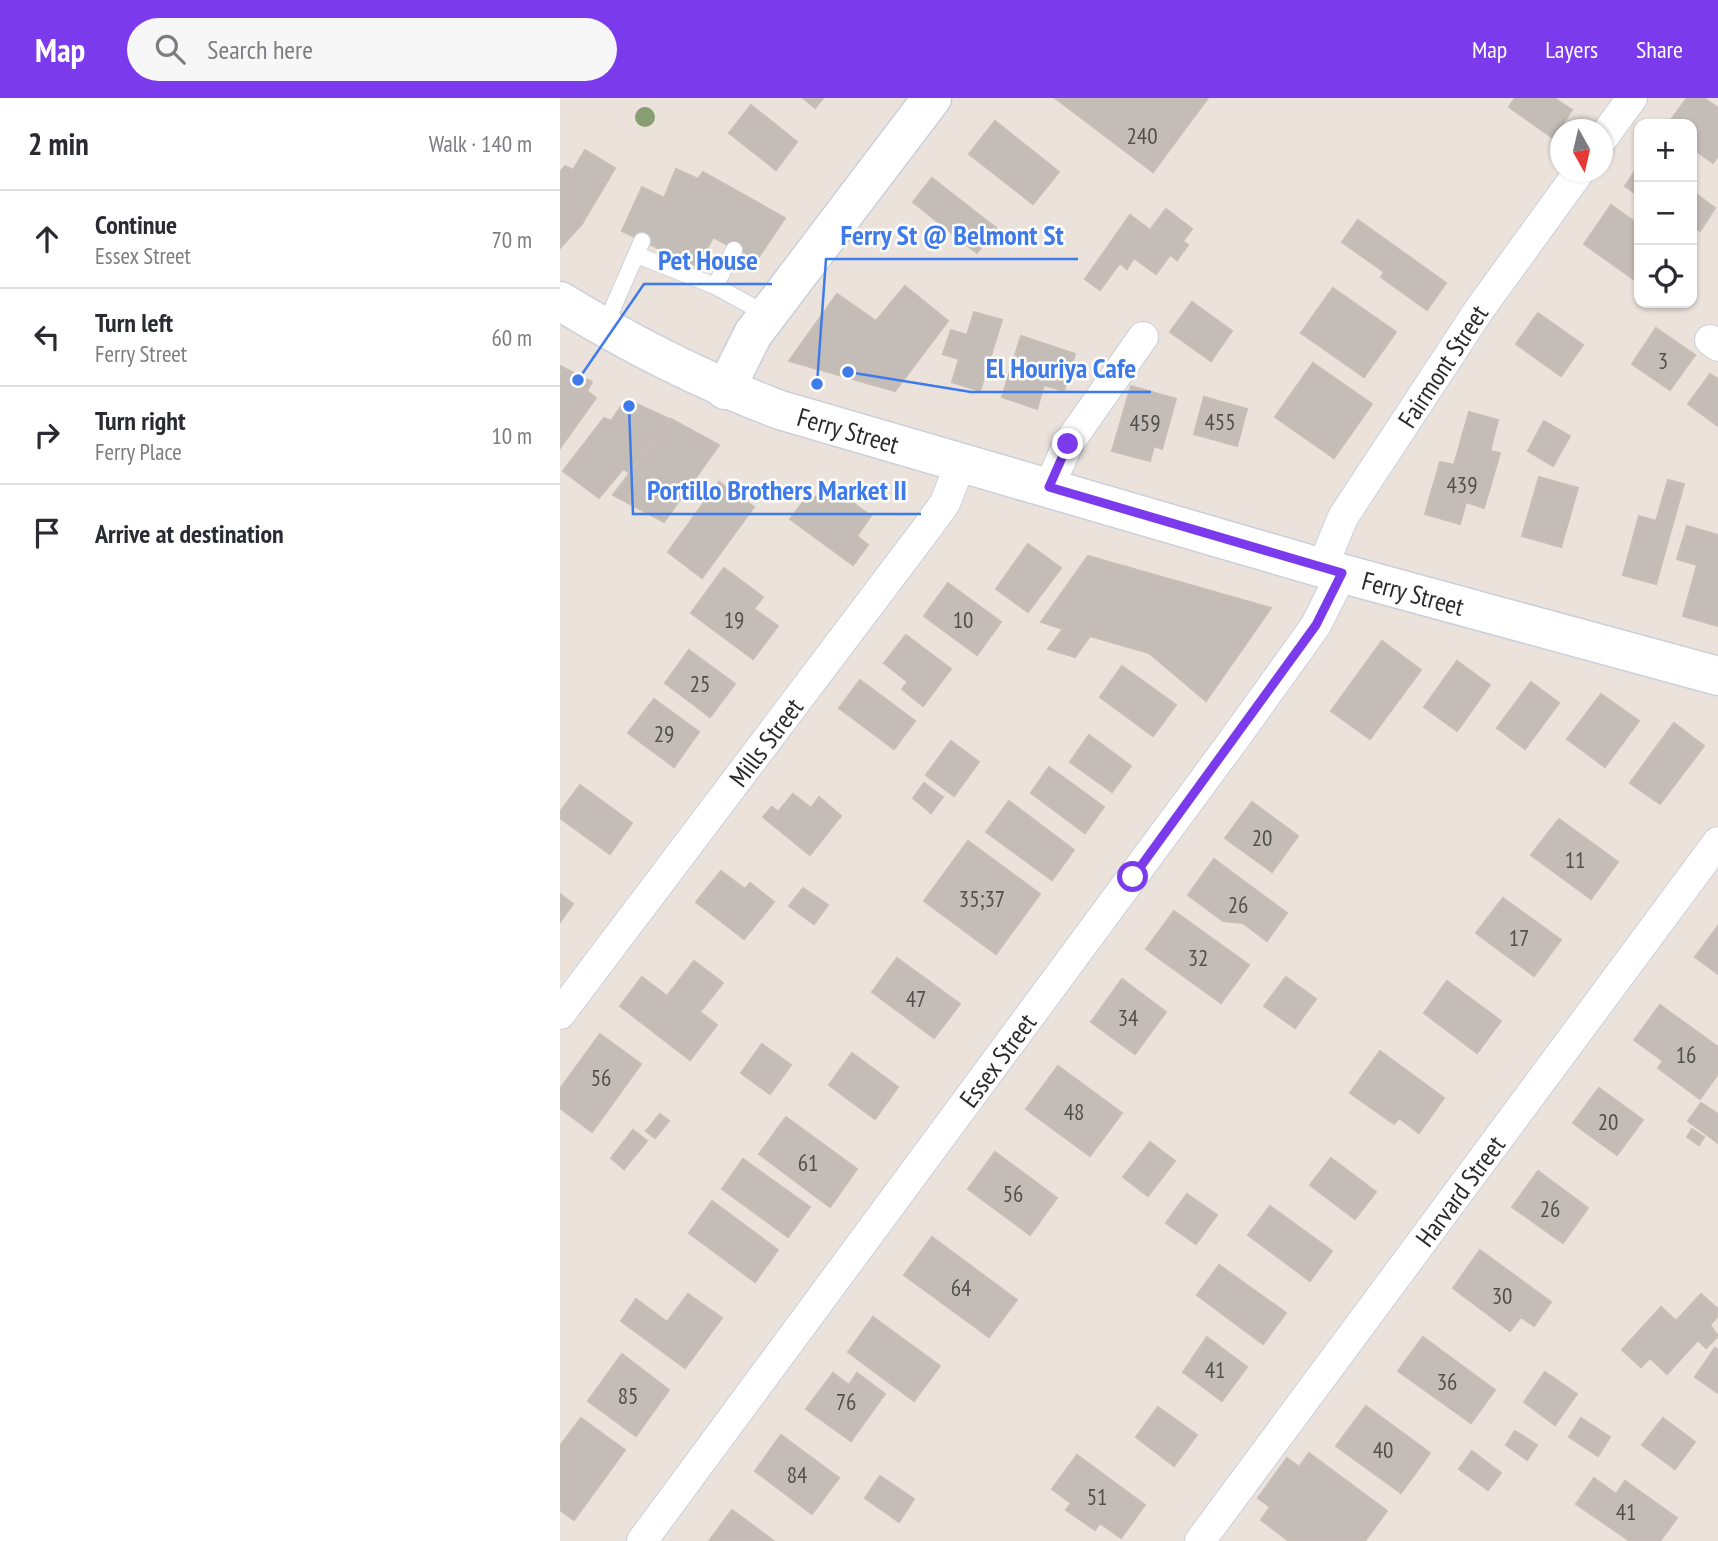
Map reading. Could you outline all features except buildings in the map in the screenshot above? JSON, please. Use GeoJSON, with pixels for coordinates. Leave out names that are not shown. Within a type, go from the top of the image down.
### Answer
{"type":"FeatureCollection","features":[{"type":"Feature","properties":{"kind":"main road"},"geometry":{"type":"LineString","coordinates":[[725,390],[743,349],[932,98]]}},
{"type":"Feature","properties":{"kind":"main road","name":"Ferry Street"},"geometry":{"type":"LineString","coordinates":[[560,301],[604,328],[725,390],[825,424],[1332,570],[1718,676]]}},
{"type":"Feature","properties":{"kind":"street"},"geometry":{"type":"LineString","coordinates":[[1613,124],[1632,98]]}},
{"type":"Feature","properties":{"kind":"street","name":"Fairmont Street"},"geometry":{"type":"LineString","coordinates":[[1332,570],[1343,517],[1479,310],[1572,182]]}},
{"type":"Feature","properties":{"kind":"street"},"geometry":{"type":"LineString","coordinates":[[1049,487],[1068,444],[1143,337]]}},
{"type":"Feature","properties":{"kind":"street","name":"Mills Street"},"geometry":{"type":"LineString","coordinates":[[560,1014],[928,528],[945,503],[961,462]]}},
{"type":"Feature","properties":{"kind":"street","name":"Essex Street"},"geometry":{"type":"LineString","coordinates":[[642,1541],[1300,648],[1321,617],[1332,570]]}},
{"type":"Feature","properties":{"kind":"street","name":"Harvard Street"},"geometry":{"type":"LineString","coordinates":[[1200,1541],[1718,842]]}},
{"type":"Feature","properties":{"kind":"lane"},"geometry":{"type":"LineString","coordinates":[[604,328],[640,248],[768,316]]}},
{"type":"Feature","properties":{"kind":"lane"},"geometry":{"type":"LineString","coordinates":[[715,286],[734,250]]}},
{"type":"Feature","properties":{"kind":"place","name":"El Houriya Cafe"},"geometry":{"type":"Point","coordinates":[848,372]}},
{"type":"Feature","properties":{"kind":"place","name":"Pet House"},"geometry":{"type":"Point","coordinates":[578,380]}},
{"type":"Feature","properties":{"kind":"place","name":"Ferry St @ Belmont St"},"geometry":{"type":"Point","coordinates":[817,384]}},
{"type":"Feature","properties":{"kind":"place","name":"Portillo Brothers Market II"},"geometry":{"type":"Point","coordinates":[629,406]}},
{"type":"Feature","properties":{"kind":"route"},"geometry":{"type":"LineString","coordinates":[[1068,444],[1049,487],[1342,573],[1316,625],[1133,877]]}}]}
